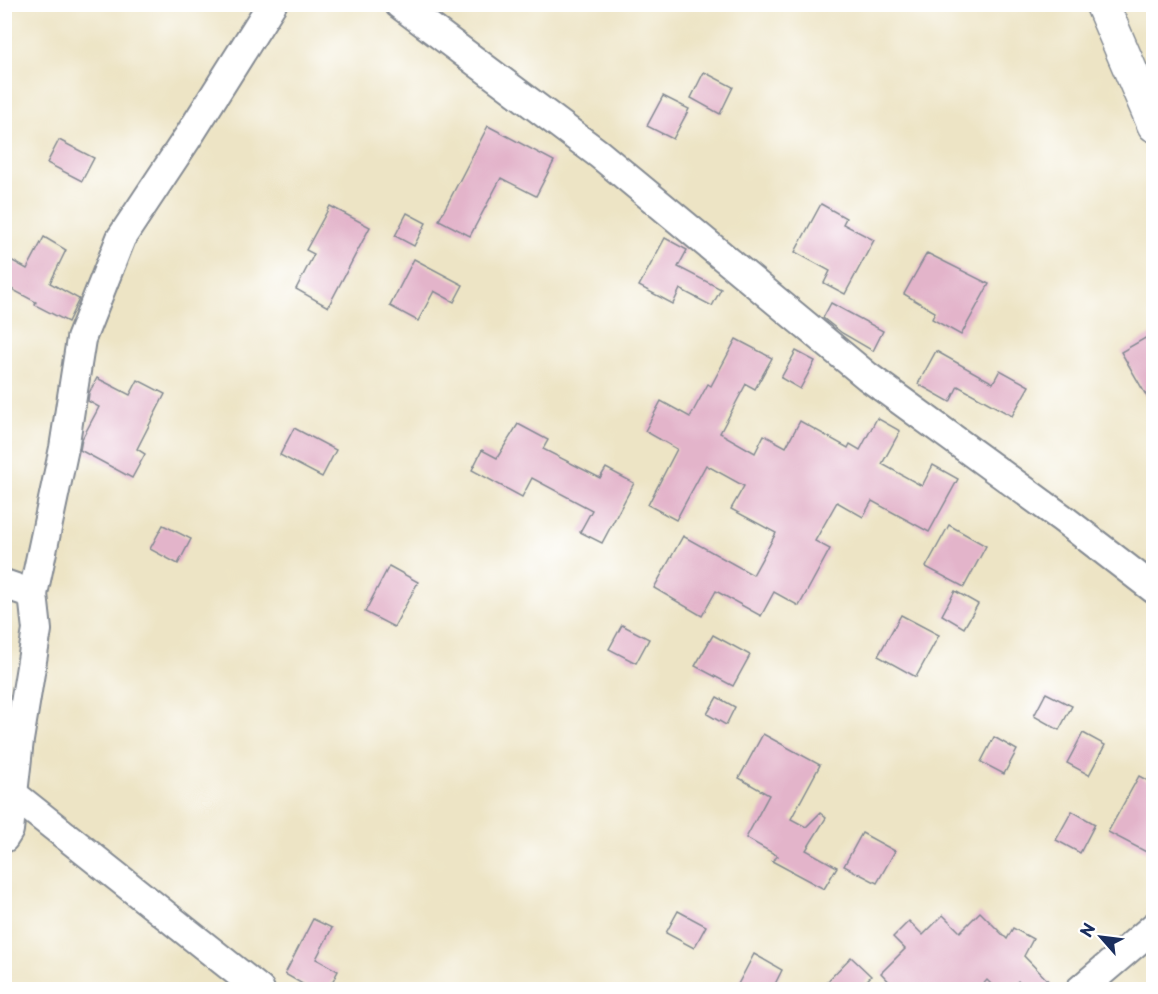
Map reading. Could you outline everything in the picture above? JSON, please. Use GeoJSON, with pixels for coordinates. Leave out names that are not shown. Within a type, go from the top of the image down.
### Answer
{"type":"FeatureCollection","features":[{"type":"Feature","properties":{"kind":"main road"},"geometry":{"type":"LineString","coordinates":[[1102,4],[1154,125]]}},
{"type":"Feature","properties":{"kind":"street"},"geometry":{"type":"LineString","coordinates":[[4,838],[9,830],[19,740],[37,630],[33,594],[64,448],[81,339],[121,238],[272,4]]}},
{"type":"Feature","properties":{"kind":"street"},"geometry":{"type":"LineString","coordinates":[[399,4],[598,154],[867,376],[1062,518],[1154,589]]}},
{"type":"Feature","properties":{"kind":"street"},"geometry":{"type":"LineString","coordinates":[[4,584],[33,594]]}},
{"type":"Feature","properties":{"kind":"street"},"geometry":{"type":"LineString","coordinates":[[13,794],[260,990]]}},
{"type":"Feature","properties":{"kind":"street"},"geometry":{"type":"LineString","coordinates":[[1080,990],[1154,927]]}},
{"type":"Feature","properties":{"kind":"building"},"geometry":{"type":"Polygon","coordinates":[[[704,72],[733,87],[720,114],[691,98],[704,72]]]}},
{"type":"Feature","properties":{"kind":"building"},"geometry":{"type":"Polygon","coordinates":[[[663,96],[689,109],[673,139],[647,126],[663,96]]]}},
{"type":"Feature","properties":{"kind":"building"},"geometry":{"type":"Polygon","coordinates":[[[488,126],[554,161],[536,196],[501,178],[470,236],[439,220],[488,126]]]}},
{"type":"Feature","properties":{"kind":"building"},"geometry":{"type":"Polygon","coordinates":[[[59,140],[94,158],[82,181],[47,163],[59,140]]]}},
{"type":"Feature","properties":{"kind":"building"},"geometry":{"type":"Polygon","coordinates":[[[821,204],[846,218],[843,224],[874,240],[845,294],[824,283],[830,271],[795,252],[821,204]]]}},
{"type":"Feature","properties":{"kind":"building"},"geometry":{"type":"Polygon","coordinates":[[[330,206],[370,227],[328,307],[296,289],[314,254],[306,250],[330,206]]]}},
{"type":"Feature","properties":{"kind":"building"},"geometry":{"type":"Polygon","coordinates":[[[407,213],[426,223],[414,246],[395,236],[407,213]]]}},
{"type":"Feature","properties":{"kind":"building"},"geometry":{"type":"Polygon","coordinates":[[[44,237],[66,250],[50,283],[79,299],[68,322],[4,285],[4,273],[11,260],[27,269],[44,237]]]}},
{"type":"Feature","properties":{"kind":"building"},"geometry":{"type":"Polygon","coordinates":[[[665,238],[687,250],[678,267],[721,289],[712,306],[680,289],[673,304],[639,286],[665,238]]]}},
{"type":"Feature","properties":{"kind":"building"},"geometry":{"type":"Polygon","coordinates":[[[927,253],[989,284],[961,335],[932,319],[935,312],[904,294],[927,253]]]}},
{"type":"Feature","properties":{"kind":"building"},"geometry":{"type":"Polygon","coordinates":[[[414,259],[463,285],[454,302],[434,291],[418,321],[390,306],[414,259]]]}},
{"type":"Feature","properties":{"kind":"building"},"geometry":{"type":"Polygon","coordinates":[[[831,303],[883,331],[873,351],[842,333],[823,318],[831,303]]]}},
{"type":"Feature","properties":{"kind":"building"},"geometry":{"type":"Polygon","coordinates":[[[1154,333],[1154,409],[1121,352],[1154,333]]]}},
{"type":"Feature","properties":{"kind":"building"},"geometry":{"type":"Polygon","coordinates":[[[736,339],[772,358],[755,389],[746,384],[720,433],[755,453],[764,435],[786,447],[800,421],[848,448],[850,444],[860,450],[877,418],[900,431],[882,464],[922,486],[933,465],[958,479],[929,532],[872,501],[863,517],[837,502],[815,541],[830,549],[799,606],[774,592],[761,616],[716,591],[702,616],[654,588],[683,536],[753,575],[776,533],[731,509],[744,486],[706,465],[676,520],[648,505],[677,449],[645,431],[661,401],[690,417],[708,384],[711,386],[736,339]]]}},
{"type":"Feature","properties":{"kind":"building"},"geometry":{"type":"Polygon","coordinates":[[[796,351],[815,361],[800,389],[781,378],[796,351]]]}},
{"type":"Feature","properties":{"kind":"building"},"geometry":{"type":"Polygon","coordinates":[[[936,351],[993,383],[1000,370],[1029,386],[1012,416],[958,386],[950,402],[918,384],[936,351]]]}},
{"type":"Feature","properties":{"kind":"building"},"geometry":{"type":"Polygon","coordinates":[[[97,378],[130,395],[138,380],[165,394],[137,449],[145,454],[132,478],[80,450],[82,439],[99,407],[88,401],[89,393],[97,378]]]}},
{"type":"Feature","properties":{"kind":"building"},"geometry":{"type":"Polygon","coordinates":[[[518,424],[548,440],[543,449],[600,478],[606,468],[634,483],[602,543],[580,532],[592,510],[532,478],[522,497],[472,470],[482,450],[497,458],[518,424]]]}},
{"type":"Feature","properties":{"kind":"building"},"geometry":{"type":"Polygon","coordinates":[[[294,428],[336,450],[322,477],[280,455],[294,428]]]}},
{"type":"Feature","properties":{"kind":"building"},"geometry":{"type":"Polygon","coordinates":[[[163,525],[191,539],[178,564],[150,549],[163,525]]]}},
{"type":"Feature","properties":{"kind":"building"},"geometry":{"type":"Polygon","coordinates":[[[949,525],[986,546],[964,587],[926,567],[949,525]]]}},
{"type":"Feature","properties":{"kind":"building"},"geometry":{"type":"Polygon","coordinates":[[[389,566],[418,582],[394,627],[365,612],[389,566]]]}},
{"type":"Feature","properties":{"kind":"building"},"geometry":{"type":"Polygon","coordinates":[[[955,591],[978,604],[964,628],[942,615],[955,591]]]}},
{"type":"Feature","properties":{"kind":"building"},"geometry":{"type":"Polygon","coordinates":[[[901,615],[939,635],[916,677],[878,656],[901,615]]]}},
{"type":"Feature","properties":{"kind":"building"},"geometry":{"type":"Polygon","coordinates":[[[622,625],[649,639],[636,663],[609,649],[622,625]]]}},
{"type":"Feature","properties":{"kind":"building"},"geometry":{"type":"Polygon","coordinates":[[[713,635],[750,655],[733,686],[695,666],[713,635]]]}},
{"type":"Feature","properties":{"kind":"building"},"geometry":{"type":"Polygon","coordinates":[[[1046,693],[1072,706],[1059,730],[1034,716],[1046,693]]]}},
{"type":"Feature","properties":{"kind":"building"},"geometry":{"type":"Polygon","coordinates":[[[717,697],[735,707],[726,725],[707,714],[717,697]]]}},
{"type":"Feature","properties":{"kind":"building"},"geometry":{"type":"Polygon","coordinates":[[[1083,733],[1105,745],[1089,775],[1067,763],[1083,733]]]}},
{"type":"Feature","properties":{"kind":"building"},"geometry":{"type":"Polygon","coordinates":[[[763,734],[820,765],[791,819],[806,827],[820,813],[826,818],[806,850],[837,867],[824,889],[772,861],[778,856],[746,838],[769,795],[739,778],[763,734]]]}},
{"type":"Feature","properties":{"kind":"building"},"geometry":{"type":"Polygon","coordinates":[[[994,737],[1017,750],[1004,774],[981,762],[994,737]]]}},
{"type":"Feature","properties":{"kind":"building"},"geometry":{"type":"Polygon","coordinates":[[[1139,776],[1154,784],[1154,856],[1108,832],[1139,776]]]}},
{"type":"Feature","properties":{"kind":"building"},"geometry":{"type":"Polygon","coordinates":[[[1072,811],[1095,824],[1080,853],[1056,840],[1072,811]]]}},
{"type":"Feature","properties":{"kind":"building"},"geometry":{"type":"Polygon","coordinates":[[[862,833],[895,851],[877,883],[844,866],[862,833]]]}},
{"type":"Feature","properties":{"kind":"building"},"geometry":{"type":"Polygon","coordinates":[[[678,911],[706,926],[694,948],[666,933],[678,911]]]}},
{"type":"Feature","properties":{"kind":"building"},"geometry":{"type":"Polygon","coordinates":[[[980,912],[1007,939],[1013,928],[1033,939],[1024,956],[1057,990],[1026,990],[1018,981],[1009,990],[997,990],[987,980],[978,990],[897,990],[881,973],[905,949],[893,937],[909,921],[923,935],[943,915],[960,932],[980,912]]]}},
{"type":"Feature","properties":{"kind":"building"},"geometry":{"type":"Polygon","coordinates":[[[313,919],[332,928],[316,959],[338,971],[328,990],[313,990],[285,974],[313,919]]]}},
{"type":"Feature","properties":{"kind":"building"},"geometry":{"type":"Polygon","coordinates":[[[754,954],[782,970],[772,990],[735,990],[754,954]]]}},
{"type":"Feature","properties":{"kind":"building"},"geometry":{"type":"Polygon","coordinates":[[[851,957],[871,976],[858,990],[819,990],[851,957]]]}}]}
